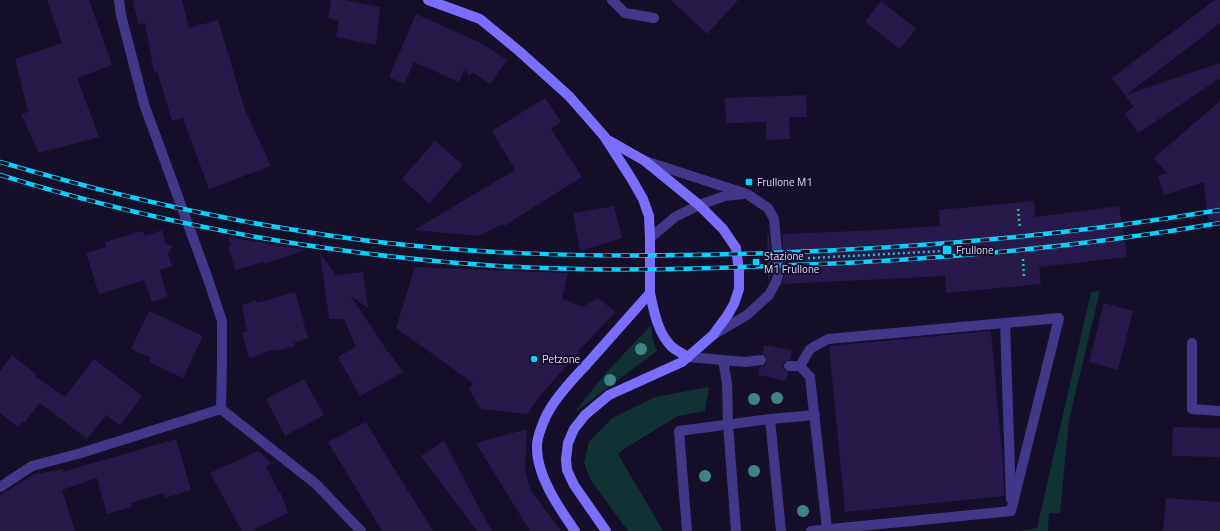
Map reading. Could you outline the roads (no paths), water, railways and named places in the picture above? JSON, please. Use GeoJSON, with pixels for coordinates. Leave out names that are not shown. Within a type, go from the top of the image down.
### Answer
{"type":"FeatureCollection","features":[{"type":"Feature","properties":{"kind":"main road"},"geometry":{"type":"LineString","coordinates":[[428,0],[480,19],[519,50],[569,96],[606,139],[643,199],[649,216],[650,293],[655,314],[666,340],[673,348],[688,357]]}},
{"type":"Feature","properties":{"kind":"main road"},"geometry":{"type":"LineString","coordinates":[[606,139],[645,161],[699,205],[723,229],[736,248],[739,270],[739,289],[734,304],[713,334],[682,362],[609,396],[585,415],[574,429],[568,443],[566,470],[574,486],[606,531]]}},
{"type":"Feature","properties":{"kind":"main road"},"geometry":{"type":"LineString","coordinates":[[575,531],[555,500],[545,480],[539,463],[537,445],[542,426],[550,408],[566,387],[650,293]]}},
{"type":"Feature","properties":{"kind":"street"},"geometry":{"type":"LineString","coordinates":[[119,0],[121,15],[144,104],[222,321],[221,409]]}},
{"type":"Feature","properties":{"kind":"street"},"geometry":{"type":"LineString","coordinates":[[612,0],[626,13],[654,18]]}},
{"type":"Feature","properties":{"kind":"street"},"geometry":{"type":"LineString","coordinates":[[645,161],[747,194],[768,208],[774,219],[779,272],[776,282],[769,295],[747,315],[713,334]]}},
{"type":"Feature","properties":{"kind":"street"},"geometry":{"type":"LineString","coordinates":[[650,238],[675,217],[699,205],[725,196],[747,194]]}},
{"type":"Feature","properties":{"kind":"street"},"geometry":{"type":"LineString","coordinates":[[800,366],[810,349],[828,338],[1059,318],[1011,511]]}},
{"type":"Feature","properties":{"kind":"street"},"geometry":{"type":"LineString","coordinates":[[1005,323],[1011,511]]}},
{"type":"Feature","properties":{"kind":"street"},"geometry":{"type":"LineString","coordinates":[[1192,343],[1192,409],[1220,411]]}},
{"type":"Feature","properties":{"kind":"street"},"geometry":{"type":"LineString","coordinates":[[688,357],[745,362],[761,360]]}},
{"type":"Feature","properties":{"kind":"street"},"geometry":{"type":"LineString","coordinates":[[723,360],[727,383],[728,424],[736,531]]}},
{"type":"Feature","properties":{"kind":"street"},"geometry":{"type":"LineString","coordinates":[[789,366],[800,366],[810,377],[827,529]]}},
{"type":"Feature","properties":{"kind":"street"},"geometry":{"type":"LineString","coordinates":[[0,487],[32,466],[81,453],[221,409]]}},
{"type":"Feature","properties":{"kind":"street"},"geometry":{"type":"LineString","coordinates":[[221,409],[316,484],[361,531]]}},
{"type":"Feature","properties":{"kind":"street"},"geometry":{"type":"LineString","coordinates":[[687,531],[679,431],[770,419],[815,415]]}},
{"type":"Feature","properties":{"kind":"street"},"geometry":{"type":"LineString","coordinates":[[770,419],[781,531]]}},
{"type":"Feature","properties":{"kind":"street"},"geometry":{"type":"LineString","coordinates":[[812,531],[1011,511]]}},
{"type":"Feature","properties":{"kind":"railway"},"geometry":{"type":"LineString","coordinates":[[0,162],[114,193],[191,211],[268,226],[360,240],[413,246],[520,253],[573,255],[680,255],[855,249],[977,241],[1038,235],[1099,228],[1220,210]]}},
{"type":"Feature","properties":{"kind":"railway"},"geometry":{"type":"LineString","coordinates":[[0,175],[122,209],[184,223],[309,246],[435,261],[535,268],[684,269],[902,260],[1062,246],[1220,223]]}},
{"type":"Feature","properties":{"kind":"place","name":"Frullone M1"},"geometry":{"type":"Point","coordinates":[749,182]}},
{"type":"Feature","properties":{"kind":"place","name":"Frullone"},"geometry":{"type":"Point","coordinates":[947,250]}},
{"type":"Feature","properties":{"kind":"place","name":"Stazione M1 Frullone"},"geometry":{"type":"Point","coordinates":[756,262]}},
{"type":"Feature","properties":{"kind":"place","name":"Petzone"},"geometry":{"type":"Point","coordinates":[534,359]}}]}
